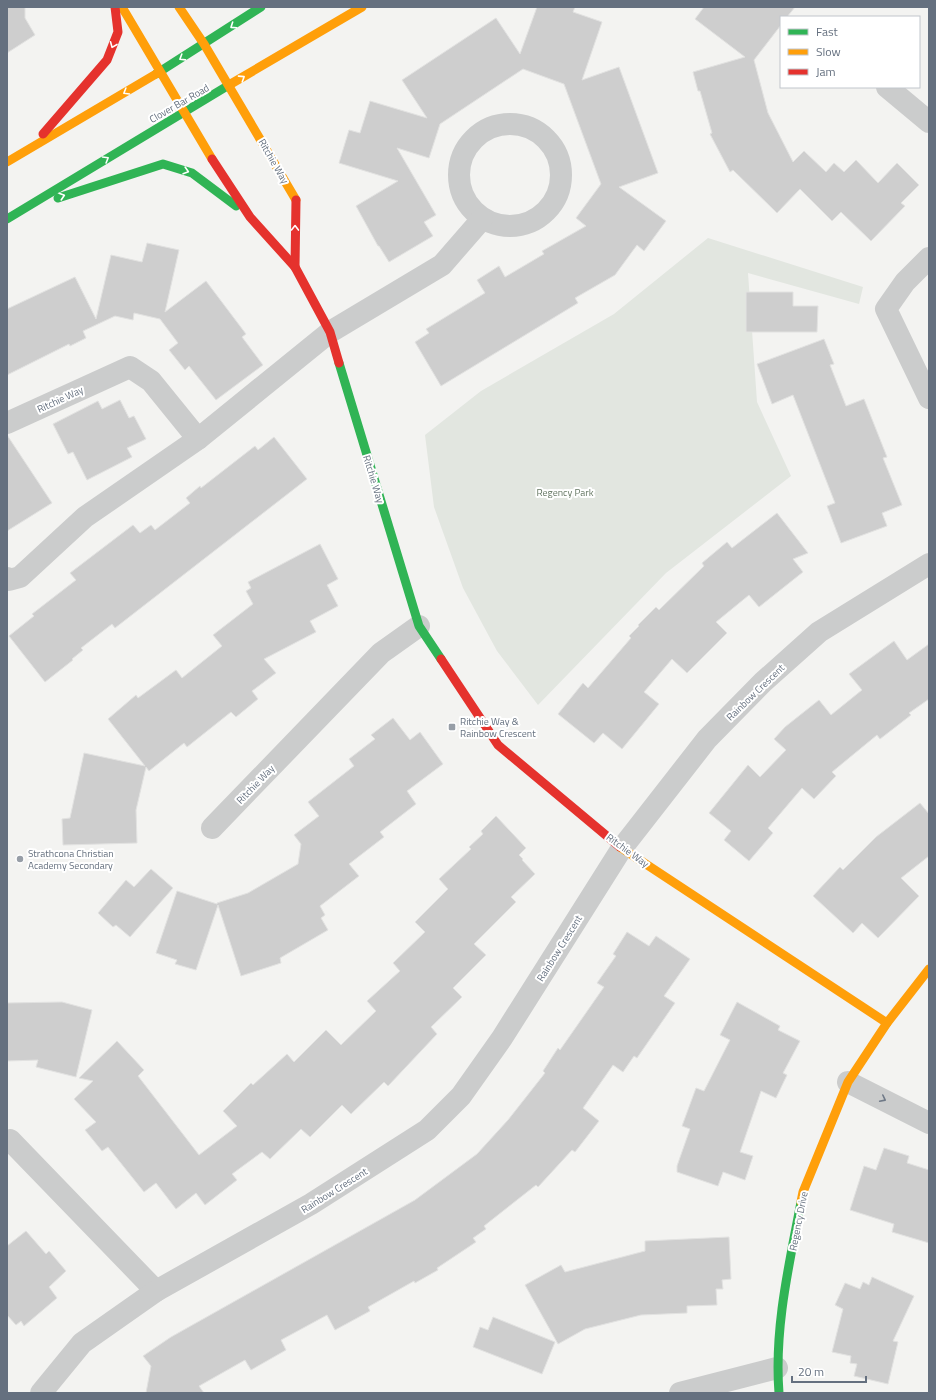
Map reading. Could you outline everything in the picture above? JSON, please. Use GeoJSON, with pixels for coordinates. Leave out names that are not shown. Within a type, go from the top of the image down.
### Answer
{"type":"FeatureCollection","features":[{"type":"Feature","properties":{"kind":"street"},"geometry":{"type":"LineString","coordinates":[[30,148],[107,60],[118,32],[115,7]]}},
{"type":"Feature","properties":{"kind":"street","name":"Ritchie Way"},"geometry":{"type":"LineString","coordinates":[[122,7],[184,112],[250,217],[295,267],[330,332],[419,626],[498,746],[622,848],[887,1023]]}},
{"type":"Feature","properties":{"kind":"street","name":"Ritchie Way"},"geometry":{"type":"LineString","coordinates":[[179,7],[230,86],[296,198],[295,267]]}},
{"type":"Feature","properties":{"kind":"street"},"geometry":{"type":"LineString","coordinates":[[7,162],[160,72],[261,7]]}},
{"type":"Feature","properties":{"kind":"street","name":"Clover Bar Road"},"geometry":{"type":"LineString","coordinates":[[7,219],[159,126],[230,86],[362,7]]}},
{"type":"Feature","properties":{"kind":"street"},"geometry":{"type":"LineString","coordinates":[[888,88],[929,122]]}},
{"type":"Feature","properties":{"kind":"street"},"geometry":{"type":"LineString","coordinates":[[500,124],[518,124],[533,129],[547,139],[556,152],[561,168],[560,185],[554,200],[544,213],[525,223],[514,226],[498,225],[482,219],[469,207],[461,191],[458,174],[461,157],[470,141],[484,130],[500,124]]}},
{"type":"Feature","properties":{"kind":"street"},"geometry":{"type":"LineString","coordinates":[[25,208],[163,164],[192,173],[250,217]]}},
{"type":"Feature","properties":{"kind":"street"},"geometry":{"type":"LineString","coordinates":[[7,578],[9,580],[20,577],[86,517],[198,439],[330,332],[442,265],[482,219]]}},
{"type":"Feature","properties":{"kind":"street"},"geometry":{"type":"LineString","coordinates":[[929,258],[905,282],[886,309],[929,398]]}},
{"type":"Feature","properties":{"kind":"street","name":"Ritchie Way"},"geometry":{"type":"LineString","coordinates":[[7,423],[130,367],[151,381],[198,439]]}},
{"type":"Feature","properties":{"kind":"street","name":"Rainbow Crescent"},"geometry":{"type":"LineString","coordinates":[[41,1393],[82,1343],[156,1291],[311,1204],[427,1130],[460,1096],[502,1038],[622,848],[707,739],[763,682],[819,632],[929,564]]}},
{"type":"Feature","properties":{"kind":"street","name":"Ritchie Way"},"geometry":{"type":"LineString","coordinates":[[212,828],[381,653],[419,626]]}},
{"type":"Feature","properties":{"kind":"street","name":"Regency Drive"},"geometry":{"type":"LineString","coordinates":[[779,1393],[777,1368],[787,1276],[803,1192],[848,1082],[887,1023],[928,972]]}},
{"type":"Feature","properties":{"kind":"street"},"geometry":{"type":"LineString","coordinates":[[848,1082],[929,1123]]}},
{"type":"Feature","properties":{"kind":"street"},"geometry":{"type":"LineString","coordinates":[[10,1140],[156,1291]]}},
{"type":"Feature","properties":{"kind":"street"},"geometry":{"type":"LineString","coordinates":[[680,1393],[777,1368]]}},
{"type":"Feature","properties":{"kind":"green space","name":"Regency Park"},"geometry":{"type":"Polygon","coordinates":[[[708,238],[863,287],[859,304],[748,273],[757,402],[791,476],[666,573],[538,705],[497,651],[463,588],[434,507],[425,435],[481,391],[614,314],[708,238]]]}},
{"type":"Feature","properties":{"kind":"building"},"geometry":{"type":"Polygon","coordinates":[[[7,7],[25,7],[25,18],[35,35],[7,53],[7,7]]]}},
{"type":"Feature","properties":{"kind":"building"},"geometry":{"type":"Polygon","coordinates":[[[537,7],[575,7],[573,12],[602,22],[582,80],[619,67],[658,173],[619,187],[666,221],[644,251],[637,245],[615,275],[575,298],[578,303],[441,386],[415,342],[429,333],[426,329],[485,293],[477,280],[499,266],[505,277],[544,254],[542,251],[586,226],[576,218],[601,184],[564,84],[523,69],[440,124],[429,158],[397,148],[436,215],[424,222],[433,236],[389,262],[378,246],[356,206],[398,181],[339,163],[349,130],[360,133],[370,101],[427,118],[402,80],[496,18],[520,54],[537,7]]]}},
{"type":"Feature","properties":{"kind":"building"},"geometry":{"type":"Polygon","coordinates":[[[704,7],[795,7],[788,16],[780,16],[780,26],[754,60],[768,113],[793,162],[804,151],[826,172],[834,163],[844,172],[856,160],[878,183],[897,163],[919,185],[901,203],[905,206],[871,241],[841,212],[832,221],[800,189],[777,213],[733,170],[730,172],[710,134],[712,133],[693,72],[745,57],[695,19],[704,7]]]}},
{"type":"Feature","properties":{"kind":"building"},"geometry":{"type":"Polygon","coordinates":[[[147,243],[179,250],[165,312],[206,281],[246,334],[242,337],[263,365],[216,400],[189,366],[185,370],[169,350],[178,343],[160,319],[134,313],[133,320],[115,316],[83,331],[86,338],[70,346],[69,344],[7,375],[7,309],[75,277],[96,319],[111,255],[142,262],[147,243]]]}},
{"type":"Feature","properties":{"kind":"building"},"geometry":{"type":"Polygon","coordinates":[[[746,292],[793,292],[793,306],[818,306],[817,332],[746,332],[746,292]]]}},
{"type":"Feature","properties":{"kind":"building"},"geometry":{"type":"Polygon","coordinates":[[[824,339],[834,364],[830,365],[846,406],[864,399],[887,457],[883,458],[902,505],[882,513],[887,526],[841,543],[827,506],[835,503],[793,395],[772,404],[757,364],[824,339]]]}},
{"type":"Feature","properties":{"kind":"building"},"geometry":{"type":"Polygon","coordinates":[[[120,400],[129,418],[134,416],[146,439],[127,448],[132,457],[87,480],[73,452],[68,454],[53,424],[98,401],[102,409],[120,400]]]}},
{"type":"Feature","properties":{"kind":"building"},"geometry":{"type":"Polygon","coordinates":[[[7,435],[52,503],[7,531],[7,435]]]}},
{"type":"Feature","properties":{"kind":"building"},"geometry":{"type":"Polygon","coordinates":[[[274,437],[307,479],[115,628],[112,624],[81,648],[83,650],[72,659],[73,660],[45,682],[9,636],[34,616],[32,614],[76,580],[70,573],[133,525],[140,533],[151,525],[155,530],[190,503],[186,498],[200,486],[201,488],[255,446],[258,450],[274,437]]]}},
{"type":"Feature","properties":{"kind":"building"},"geometry":{"type":"Polygon","coordinates":[[[777,513],[808,553],[793,559],[803,572],[759,607],[749,595],[716,622],[727,633],[687,673],[672,659],[644,692],[659,704],[622,749],[603,733],[594,743],[558,714],[583,683],[588,688],[631,638],[629,636],[639,626],[638,625],[656,607],[659,610],[704,566],[702,563],[727,542],[732,548],[777,513]]]}},
{"type":"Feature","properties":{"kind":"building"},"geometry":{"type":"Polygon","coordinates":[[[320,544],[338,579],[327,585],[338,606],[310,621],[316,632],[264,659],[276,673],[252,691],[258,699],[236,717],[231,712],[187,747],[184,743],[149,771],[146,767],[136,810],[137,843],[63,845],[62,819],[70,818],[84,753],[145,766],[108,719],[136,695],[138,698],[176,670],[182,678],[222,646],[213,635],[253,604],[246,591],[251,588],[248,582],[320,544]]]}},
{"type":"Feature","properties":{"kind":"building"},"geometry":{"type":"Polygon","coordinates":[[[894,641],[907,660],[929,644],[929,699],[909,713],[911,715],[880,739],[877,735],[832,772],[836,776],[814,799],[802,788],[768,828],[773,833],[749,861],[724,840],[731,831],[709,813],[748,765],[760,777],[786,750],[774,739],[785,727],[819,700],[831,715],[862,690],[849,674],[894,641]]]}},
{"type":"Feature","properties":{"kind":"building"},"geometry":{"type":"Polygon","coordinates":[[[393,718],[410,740],[420,732],[443,764],[407,791],[416,804],[380,832],[384,837],[349,864],[359,876],[320,906],[325,915],[321,918],[328,930],[280,958],[281,963],[241,976],[218,905],[196,970],[175,964],[177,960],[156,953],[177,891],[217,904],[248,893],[298,864],[301,844],[294,835],[319,816],[308,802],[354,766],[349,759],[375,739],[371,735],[393,718]]]}},
{"type":"Feature","properties":{"kind":"building"},"geometry":{"type":"Polygon","coordinates":[[[920,803],[929,814],[929,856],[901,878],[919,896],[878,938],[862,923],[853,933],[813,896],[840,867],[843,870],[876,837],[920,803]]]}},
{"type":"Feature","properties":{"kind":"building"},"geometry":{"type":"Polygon","coordinates":[[[496,816],[526,848],[519,855],[535,874],[511,897],[516,902],[474,944],[486,955],[453,988],[462,997],[431,1027],[437,1034],[388,1086],[384,1082],[351,1114],[342,1105],[310,1137],[301,1129],[270,1159],[262,1152],[232,1174],[237,1180],[205,1205],[196,1193],[176,1209],[156,1183],[144,1192],[108,1147],[102,1151],[85,1130],[96,1122],[74,1099],[93,1081],[79,1078],[117,1041],[144,1070],[138,1076],[199,1155],[237,1126],[223,1111],[251,1083],[253,1085],[287,1054],[294,1062],[326,1030],[341,1045],[376,1011],[367,1001],[400,971],[393,963],[425,932],[415,922],[448,889],[439,879],[471,849],[469,847],[483,834],[481,831],[496,816]]]}},
{"type":"Feature","properties":{"kind":"building"},"geometry":{"type":"Polygon","coordinates":[[[151,869],[173,888],[130,937],[116,925],[113,927],[98,913],[126,880],[134,887],[151,869]]]}},
{"type":"Feature","properties":{"kind":"building"},"geometry":{"type":"Polygon","coordinates":[[[627,932],[649,946],[656,936],[690,959],[664,996],[675,1003],[637,1058],[634,1056],[623,1072],[613,1065],[583,1108],[599,1121],[575,1152],[572,1150],[538,1187],[536,1185],[484,1226],[486,1229],[473,1238],[476,1242],[437,1268],[438,1270],[415,1283],[414,1281],[368,1307],[370,1311],[335,1330],[327,1315],[281,1340],[286,1350],[251,1370],[245,1360],[199,1386],[204,1393],[146,1393],[151,1366],[143,1356],[171,1337],[415,1200],[477,1154],[508,1120],[545,1073],[543,1071],[558,1048],[560,1050],[604,987],[597,983],[616,956],[613,954],[627,932]]]}},
{"type":"Feature","properties":{"kind":"building"},"geometry":{"type":"Polygon","coordinates":[[[62,1002],[92,1010],[76,1077],[36,1067],[38,1060],[7,1061],[7,1003],[62,1002]]]}},
{"type":"Feature","properties":{"kind":"building"},"geometry":{"type":"Polygon","coordinates":[[[737,1002],[780,1026],[778,1030],[800,1041],[783,1073],[787,1075],[776,1098],[761,1091],[740,1152],[753,1156],[745,1180],[723,1172],[718,1186],[677,1172],[677,1166],[690,1129],[682,1126],[696,1088],[704,1091],[730,1040],[720,1035],[737,1002]]]}},
{"type":"Feature","properties":{"kind":"building"},"geometry":{"type":"Polygon","coordinates":[[[884,1148],[909,1156],[907,1163],[929,1170],[929,1243],[892,1232],[894,1224],[850,1210],[864,1166],[876,1170],[884,1148]]]}},
{"type":"Feature","properties":{"kind":"building"},"geometry":{"type":"Polygon","coordinates":[[[26,1231],[46,1254],[49,1251],[66,1271],[49,1287],[57,1298],[24,1326],[21,1321],[16,1325],[7,1315],[7,1246],[26,1231]]]}},
{"type":"Feature","properties":{"kind":"building"},"geometry":{"type":"Polygon","coordinates":[[[729,1237],[731,1279],[722,1280],[723,1289],[716,1289],[717,1305],[687,1306],[687,1313],[641,1315],[585,1329],[558,1344],[525,1285],[561,1265],[565,1272],[645,1251],[645,1241],[729,1237]]]}},
{"type":"Feature","properties":{"kind":"building"},"geometry":{"type":"Polygon","coordinates":[[[872,1277],[914,1296],[893,1341],[898,1342],[888,1384],[854,1376],[857,1364],[850,1363],[851,1356],[832,1352],[843,1309],[835,1305],[845,1283],[860,1289],[863,1282],[869,1285],[872,1277]]]}},
{"type":"Feature","properties":{"kind":"building"},"geometry":{"type":"Polygon","coordinates":[[[493,1317],[555,1342],[542,1374],[473,1347],[480,1327],[488,1330],[493,1317]]]}},
{"type":"Feature","properties":{"kind":"traffic: fast"},"geometry":{"type":"LineString","coordinates":[[156,74],[261,7]]}},
{"type":"Feature","properties":{"kind":"traffic: fast"},"geometry":{"type":"LineString","coordinates":[[7,219],[229,85]]}},
{"type":"Feature","properties":{"kind":"traffic: fast"},"geometry":{"type":"LineString","coordinates":[[58,198],[163,164],[192,173],[236,206]]}},
{"type":"Feature","properties":{"kind":"traffic: fast"},"geometry":{"type":"LineString","coordinates":[[339,363],[419,626],[441,659]]}},
{"type":"Feature","properties":{"kind":"traffic: fast"},"geometry":{"type":"LineString","coordinates":[[779,1393],[778,1369],[781,1321],[787,1273],[801,1202]]}},
{"type":"Feature","properties":{"kind":"traffic: slow"},"geometry":{"type":"LineString","coordinates":[[122,7],[212,159]]}},
{"type":"Feature","properties":{"kind":"traffic: slow"},"geometry":{"type":"LineString","coordinates":[[179,7],[204,44],[296,200]]}},
{"type":"Feature","properties":{"kind":"traffic: slow"},"geometry":{"type":"LineString","coordinates":[[229,85],[362,7]]}},
{"type":"Feature","properties":{"kind":"traffic: slow"},"geometry":{"type":"LineString","coordinates":[[7,162],[156,74]]}},
{"type":"Feature","properties":{"kind":"traffic: slow"},"geometry":{"type":"LineString","coordinates":[[620,847],[887,1023]]}},
{"type":"Feature","properties":{"kind":"traffic: slow"},"geometry":{"type":"LineString","coordinates":[[801,1202],[803,1192],[848,1082],[887,1023],[929,969]]}},
{"type":"Feature","properties":{"kind":"traffic: jam"},"geometry":{"type":"LineString","coordinates":[[43,134],[107,60],[118,32],[115,7]]}},
{"type":"Feature","properties":{"kind":"traffic: jam"},"geometry":{"type":"LineString","coordinates":[[212,159],[250,217],[295,267],[330,332],[339,363]]}},
{"type":"Feature","properties":{"kind":"traffic: jam"},"geometry":{"type":"LineString","coordinates":[[295,267],[296,200]]}},
{"type":"Feature","properties":{"kind":"traffic: jam"},"geometry":{"type":"LineString","coordinates":[[441,659],[498,745],[620,847]]}},
{"type":"Feature","properties":{"kind":"place","name":"Ritchie Way & Rainbow Crescent"},"geometry":{"type":"Point","coordinates":[452,727]}},
{"type":"Feature","properties":{"kind":"place","name":"Strathcona Christian Academy Secondary"},"geometry":{"type":"Point","coordinates":[20,859]}}]}
